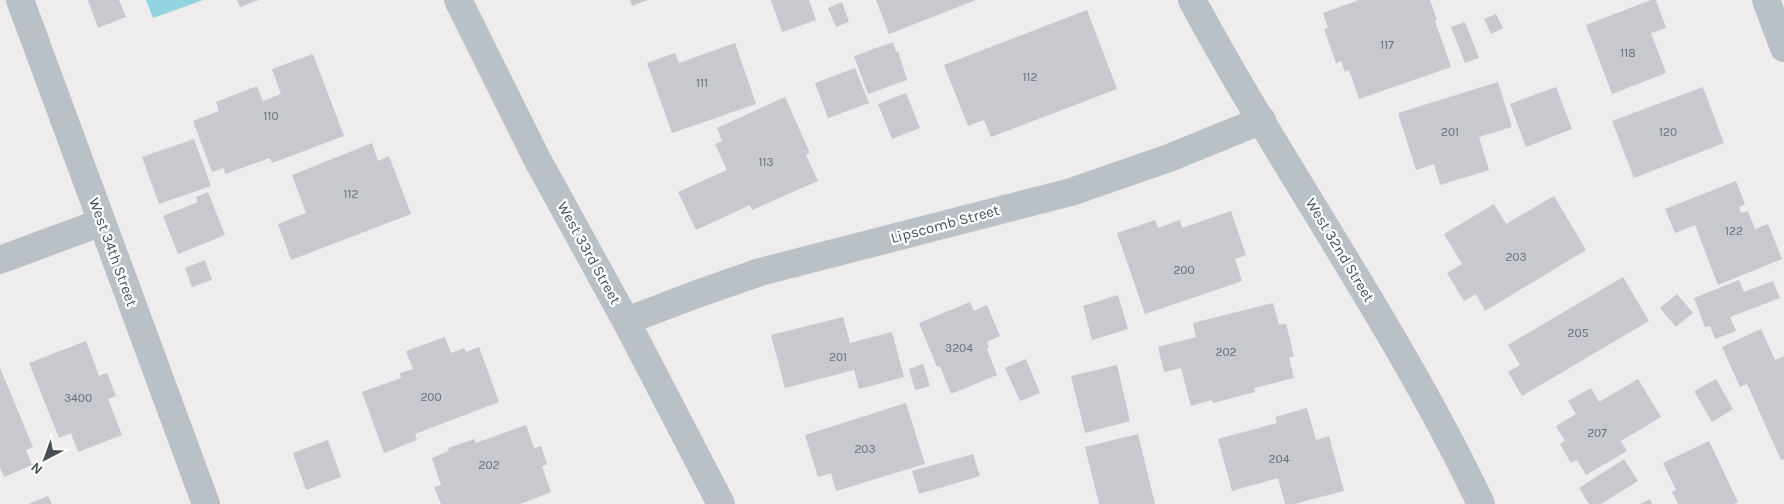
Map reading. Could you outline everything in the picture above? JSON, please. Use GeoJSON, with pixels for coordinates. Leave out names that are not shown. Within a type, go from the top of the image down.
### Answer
{"type":"FeatureCollection","features":[{"type":"Feature","properties":{"kind":"street","name":"West 34th Street"},"geometry":{"type":"LineString","coordinates":[[20,0],[206,504]]}},
{"type":"Feature","properties":{"kind":"street","name":"West 33rd Street"},"geometry":{"type":"LineString","coordinates":[[458,0],[537,159],[626,321],[721,504]]}},
{"type":"Feature","properties":{"kind":"street","name":"West 32nd Street"},"geometry":{"type":"LineString","coordinates":[[1192,0],[1383,321],[1468,476],[1481,504]]}},
{"type":"Feature","properties":{"kind":"street"},"geometry":{"type":"LineString","coordinates":[[1766,0],[1784,48]]}},
{"type":"Feature","properties":{"kind":"street","name":"Lipscomb Street"},"geometry":{"type":"LineString","coordinates":[[626,321],[760,272],[1071,192],[1169,158],[1262,120]]}},
{"type":"Feature","properties":{"kind":"street"},"geometry":{"type":"LineString","coordinates":[[0,260],[102,222]]}},
{"type":"Feature","properties":{"kind":"water"},"geometry":{"type":"Polygon","coordinates":[[[146,0],[203,0],[153,18],[146,0]]]}},
{"type":"Feature","properties":{"kind":"building"},"geometry":{"type":"Polygon","coordinates":[[[88,0],[119,0],[126,17],[98,28],[88,0]]]}},
{"type":"Feature","properties":{"kind":"building"},"geometry":{"type":"Polygon","coordinates":[[[237,0],[259,0],[240,7],[237,0]]]}},
{"type":"Feature","properties":{"kind":"building"},"geometry":{"type":"Polygon","coordinates":[[[630,0],[648,0],[632,6],[630,0]]]}},
{"type":"Feature","properties":{"kind":"building"},"geometry":{"type":"Polygon","coordinates":[[[771,0],[809,0],[816,20],[782,32],[771,0]]]}},
{"type":"Feature","properties":{"kind":"building"},"geometry":{"type":"Polygon","coordinates":[[[876,0],[976,0],[889,34],[876,0]]]}},
{"type":"Feature","properties":{"kind":"building"},"geometry":{"type":"Polygon","coordinates":[[[1359,0],[1430,0],[1437,20],[1435,21],[1451,67],[1359,99],[1349,70],[1345,72],[1341,61],[1336,63],[1324,29],[1328,28],[1323,13],[1359,0]]]}},
{"type":"Feature","properties":{"kind":"building"},"geometry":{"type":"Polygon","coordinates":[[[1651,0],[1656,0],[1666,28],[1651,33],[1666,73],[1612,94],[1586,25],[1651,0]]]}},
{"type":"Feature","properties":{"kind":"building"},"geometry":{"type":"Polygon","coordinates":[[[842,2],[849,22],[836,27],[828,8],[842,2]]]}},
{"type":"Feature","properties":{"kind":"building"},"geometry":{"type":"Polygon","coordinates":[[[1087,10],[1117,89],[991,137],[984,120],[968,126],[944,65],[1087,10]]]}},
{"type":"Feature","properties":{"kind":"building"},"geometry":{"type":"Polygon","coordinates":[[[1496,14],[1503,28],[1491,34],[1484,19],[1496,14]]]}},
{"type":"Feature","properties":{"kind":"building"},"geometry":{"type":"Polygon","coordinates":[[[1465,22],[1479,58],[1465,63],[1451,27],[1465,22]]]}},
{"type":"Feature","properties":{"kind":"building"},"geometry":{"type":"Polygon","coordinates":[[[893,42],[896,52],[898,51],[907,80],[868,94],[854,56],[893,42]]]}},
{"type":"Feature","properties":{"kind":"building"},"geometry":{"type":"Polygon","coordinates":[[[735,43],[756,104],[672,133],[647,63],[675,53],[679,63],[735,43]]]}},
{"type":"Feature","properties":{"kind":"building"},"geometry":{"type":"Polygon","coordinates":[[[313,54],[344,136],[272,163],[270,158],[225,174],[224,168],[212,172],[193,121],[219,111],[216,102],[257,86],[263,101],[281,94],[272,69],[313,54]]]}},
{"type":"Feature","properties":{"kind":"building"},"geometry":{"type":"Polygon","coordinates":[[[855,68],[869,103],[828,118],[815,83],[855,68]]]}},
{"type":"Feature","properties":{"kind":"building"},"geometry":{"type":"Polygon","coordinates":[[[1498,82],[1512,127],[1479,137],[1489,170],[1440,185],[1434,164],[1416,170],[1398,113],[1498,82]]]}},
{"type":"Feature","properties":{"kind":"building"},"geometry":{"type":"Polygon","coordinates":[[[1556,87],[1572,129],[1526,147],[1510,104],[1556,87]]]}},
{"type":"Feature","properties":{"kind":"building"},"geometry":{"type":"Polygon","coordinates":[[[1703,87],[1724,143],[1634,178],[1612,121],[1703,87]]]}},
{"type":"Feature","properties":{"kind":"building"},"geometry":{"type":"Polygon","coordinates":[[[906,93],[920,128],[892,139],[878,104],[906,93]]]}},
{"type":"Feature","properties":{"kind":"building"},"geometry":{"type":"Polygon","coordinates":[[[785,97],[810,153],[806,155],[818,181],[752,210],[750,205],[696,230],[678,192],[727,170],[715,144],[722,141],[717,128],[785,97]]]}},
{"type":"Feature","properties":{"kind":"building"},"geometry":{"type":"Polygon","coordinates":[[[194,139],[211,186],[159,204],[142,157],[194,139]]]}},
{"type":"Feature","properties":{"kind":"building"},"geometry":{"type":"Polygon","coordinates":[[[372,143],[378,161],[389,156],[411,214],[291,260],[278,224],[306,213],[292,175],[372,143]]]}},
{"type":"Feature","properties":{"kind":"building"},"geometry":{"type":"Polygon","coordinates":[[[1736,181],[1745,204],[1739,207],[1741,213],[1748,211],[1755,229],[1768,224],[1782,259],[1718,285],[1695,225],[1675,233],[1665,209],[1736,181]]]}},
{"type":"Feature","properties":{"kind":"building"},"geometry":{"type":"Polygon","coordinates":[[[208,192],[225,235],[178,254],[163,216],[198,202],[196,197],[208,192]]]}},
{"type":"Feature","properties":{"kind":"building"},"geometry":{"type":"Polygon","coordinates":[[[1554,196],[1586,250],[1485,311],[1476,294],[1464,301],[1447,273],[1462,264],[1444,234],[1494,204],[1506,224],[1554,196]]]}},
{"type":"Feature","properties":{"kind":"building"},"geometry":{"type":"Polygon","coordinates":[[[1231,211],[1246,255],[1235,259],[1242,281],[1145,314],[1117,233],[1155,220],[1158,228],[1180,220],[1182,228],[1231,211]]]}},
{"type":"Feature","properties":{"kind":"building"},"geometry":{"type":"Polygon","coordinates":[[[205,260],[212,280],[192,287],[185,268],[205,260]]]}},
{"type":"Feature","properties":{"kind":"building"},"geometry":{"type":"Polygon","coordinates":[[[1623,277],[1649,321],[1522,396],[1508,372],[1520,365],[1508,345],[1623,277]]]}},
{"type":"Feature","properties":{"kind":"building"},"geometry":{"type":"Polygon","coordinates":[[[1739,280],[1744,292],[1773,281],[1780,298],[1730,317],[1736,331],[1715,339],[1710,326],[1705,327],[1694,298],[1739,280]]]}},
{"type":"Feature","properties":{"kind":"building"},"geometry":{"type":"Polygon","coordinates":[[[1677,294],[1693,313],[1676,327],[1660,308],[1677,294]]]}},
{"type":"Feature","properties":{"kind":"building"},"geometry":{"type":"Polygon","coordinates":[[[1118,295],[1128,329],[1092,340],[1083,306],[1118,295]]]}},
{"type":"Feature","properties":{"kind":"building"},"geometry":{"type":"Polygon","coordinates":[[[970,302],[974,311],[987,305],[1000,336],[987,342],[989,348],[987,349],[997,375],[951,394],[940,366],[937,367],[919,323],[970,302]]]}},
{"type":"Feature","properties":{"kind":"building"},"geometry":{"type":"Polygon","coordinates":[[[1273,303],[1279,325],[1286,324],[1294,356],[1289,358],[1294,378],[1254,388],[1255,392],[1213,403],[1212,400],[1191,406],[1181,368],[1164,372],[1158,347],[1196,337],[1193,323],[1273,303]]]}},
{"type":"Feature","properties":{"kind":"building"},"geometry":{"type":"Polygon","coordinates":[[[843,317],[850,343],[892,332],[904,377],[859,389],[854,370],[785,388],[771,335],[843,317]]]}},
{"type":"Feature","properties":{"kind":"building"},"geometry":{"type":"Polygon","coordinates":[[[1761,329],[1775,360],[1784,356],[1784,459],[1781,460],[1747,384],[1740,387],[1722,347],[1761,329]]]}},
{"type":"Feature","properties":{"kind":"building"},"geometry":{"type":"Polygon","coordinates":[[[445,337],[451,353],[464,348],[466,352],[479,347],[499,402],[415,434],[417,440],[384,453],[362,392],[401,378],[400,373],[413,369],[406,351],[445,337]]]}},
{"type":"Feature","properties":{"kind":"building"},"geometry":{"type":"Polygon","coordinates":[[[86,341],[99,376],[107,373],[116,396],[108,399],[122,435],[78,452],[71,433],[59,438],[29,363],[86,341]]]}},
{"type":"Feature","properties":{"kind":"building"},"geometry":{"type":"Polygon","coordinates":[[[1026,359],[1040,393],[1020,401],[1005,368],[1026,359]]]}},
{"type":"Feature","properties":{"kind":"building"},"geometry":{"type":"Polygon","coordinates":[[[923,364],[930,386],[915,390],[909,369],[923,364]]]}},
{"type":"Feature","properties":{"kind":"building"},"geometry":{"type":"Polygon","coordinates":[[[1117,365],[1130,421],[1085,433],[1071,376],[1117,365]]]}},
{"type":"Feature","properties":{"kind":"building"},"geometry":{"type":"Polygon","coordinates":[[[0,368],[33,447],[26,450],[32,465],[4,477],[0,468],[0,368]]]}},
{"type":"Feature","properties":{"kind":"building"},"geometry":{"type":"Polygon","coordinates":[[[1638,379],[1661,417],[1621,441],[1627,451],[1586,475],[1577,460],[1571,463],[1560,444],[1565,441],[1556,426],[1576,414],[1568,401],[1591,388],[1599,402],[1638,379]]]}},
{"type":"Feature","properties":{"kind":"building"},"geometry":{"type":"Polygon","coordinates":[[[1716,379],[1733,409],[1712,422],[1694,391],[1716,379]]]}},
{"type":"Feature","properties":{"kind":"building"},"geometry":{"type":"Polygon","coordinates":[[[906,403],[925,464],[836,491],[831,473],[818,477],[805,435],[906,403]]]}},
{"type":"Feature","properties":{"kind":"building"},"geometry":{"type":"Polygon","coordinates":[[[1307,408],[1316,440],[1329,436],[1344,491],[1294,504],[1285,504],[1278,478],[1232,491],[1218,439],[1277,423],[1275,417],[1307,408]]]}},
{"type":"Feature","properties":{"kind":"building"},"geometry":{"type":"Polygon","coordinates":[[[526,425],[534,448],[541,446],[547,464],[542,466],[551,492],[520,504],[441,504],[434,487],[441,485],[432,458],[449,451],[448,448],[474,439],[476,443],[526,425]]]}},
{"type":"Feature","properties":{"kind":"building"},"geometry":{"type":"Polygon","coordinates":[[[1138,434],[1155,504],[1099,504],[1085,447],[1138,434]]]}},
{"type":"Feature","properties":{"kind":"building"},"geometry":{"type":"Polygon","coordinates":[[[328,440],[341,477],[306,490],[293,453],[328,440]]]}},
{"type":"Feature","properties":{"kind":"building"},"geometry":{"type":"Polygon","coordinates":[[[1709,441],[1738,502],[1734,504],[1678,504],[1672,492],[1676,490],[1663,463],[1709,441]]]}},
{"type":"Feature","properties":{"kind":"building"},"geometry":{"type":"Polygon","coordinates":[[[973,454],[980,476],[919,494],[912,471],[973,454]]]}},
{"type":"Feature","properties":{"kind":"building"},"geometry":{"type":"Polygon","coordinates":[[[1624,459],[1638,481],[1601,504],[1589,504],[1579,488],[1624,459]]]}},
{"type":"Feature","properties":{"kind":"building"},"geometry":{"type":"Polygon","coordinates":[[[48,496],[52,504],[28,504],[48,496]]]}},
{"type":"Feature","properties":{"kind":"building"},"geometry":{"type":"Polygon","coordinates":[[[1650,499],[1652,504],[1640,504],[1650,499]]]}}]}
